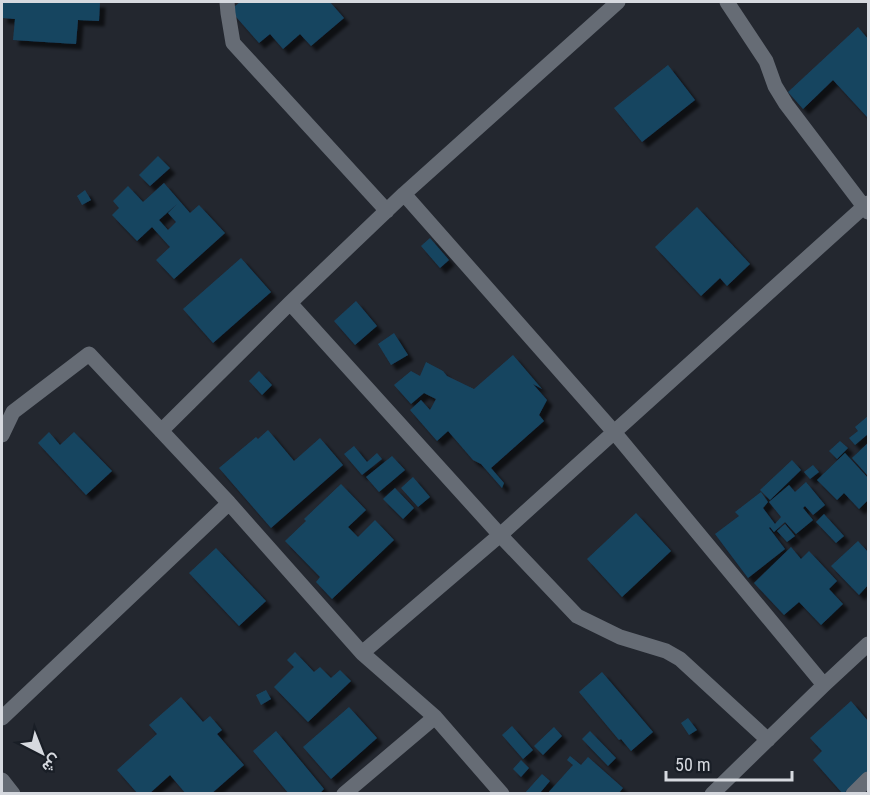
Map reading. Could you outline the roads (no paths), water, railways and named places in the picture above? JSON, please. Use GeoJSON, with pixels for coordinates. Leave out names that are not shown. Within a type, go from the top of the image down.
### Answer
{"type":"FeatureCollection","features":[{"type":"Feature","properties":{"kind":"street"},"geometry":{"type":"LineString","coordinates":[[227,2],[233,43],[387,211]]}},
{"type":"Feature","properties":{"kind":"street"},"geometry":{"type":"LineString","coordinates":[[161,431],[404,194],[618,2]]}},
{"type":"Feature","properties":{"kind":"street"},"geometry":{"type":"LineString","coordinates":[[362,652],[500,535],[867,207],[786,104],[775,86],[766,61],[728,2]]}},
{"type":"Feature","properties":{"kind":"street"},"geometry":{"type":"LineString","coordinates":[[404,194],[614,432],[824,685]]}},
{"type":"Feature","properties":{"kind":"street"},"geometry":{"type":"LineString","coordinates":[[290,303],[500,535],[577,616],[620,637],[666,651],[680,659],[768,740]]}},
{"type":"Feature","properties":{"kind":"street"},"geometry":{"type":"LineString","coordinates":[[2,435],[13,412],[89,354],[229,503],[362,652],[435,717],[502,794]]}},
{"type":"Feature","properties":{"kind":"street"},"geometry":{"type":"LineString","coordinates":[[2,718],[229,503]]}},
{"type":"Feature","properties":{"kind":"street"},"geometry":{"type":"LineString","coordinates":[[712,794],[868,644]]}},
{"type":"Feature","properties":{"kind":"street"},"geometry":{"type":"LineString","coordinates":[[344,794],[435,717]]}},
{"type":"Feature","properties":{"kind":"street"},"geometry":{"type":"LineString","coordinates":[[853,794],[868,779]]}},
{"type":"Feature","properties":{"kind":"street"},"geometry":{"type":"LineString","coordinates":[[2,780],[13,794]]}}]}
